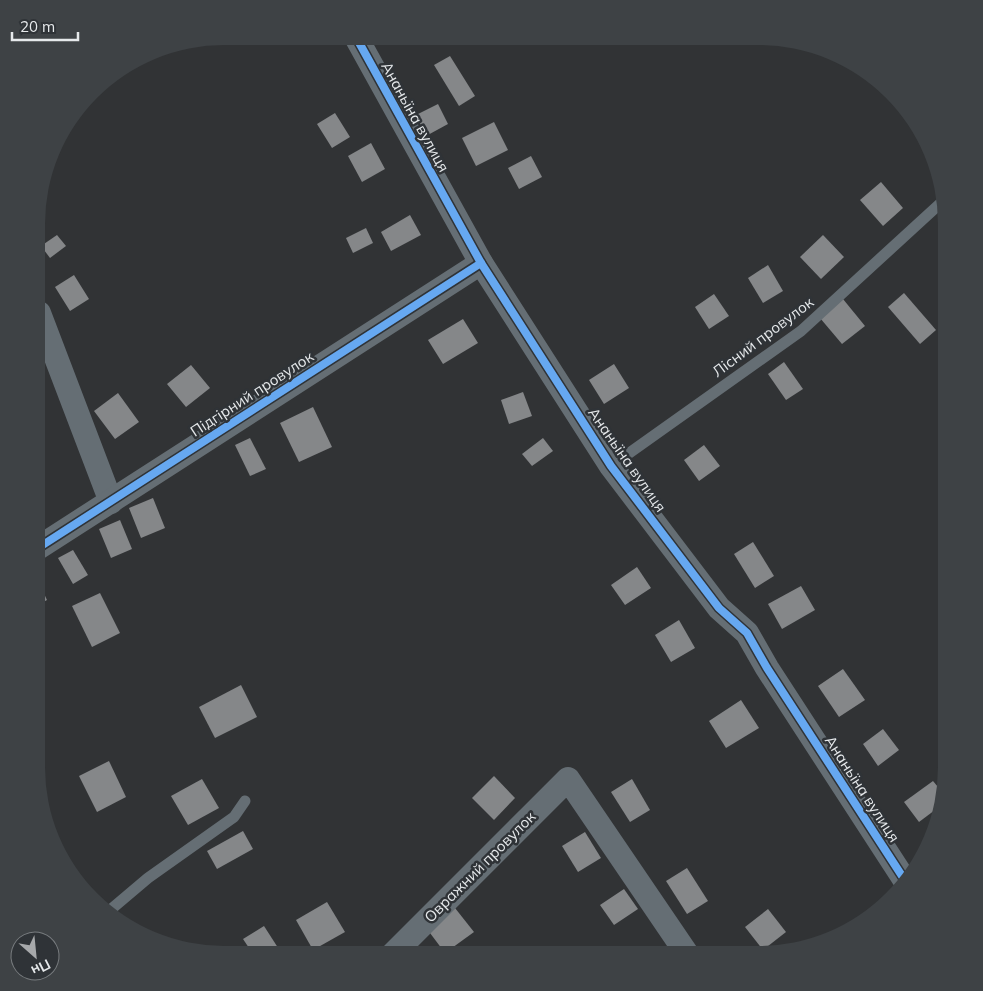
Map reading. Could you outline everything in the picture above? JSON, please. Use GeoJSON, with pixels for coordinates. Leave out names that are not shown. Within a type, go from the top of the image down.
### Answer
{"type":"FeatureCollection","features":[{"type":"Feature","properties":{"kind":"street","name":"Ананьїна вулиця"},"geometry":{"type":"LineString","coordinates":[[360,45],[481,263],[611,466],[719,608],[747,633],[767,668],[902,875]]}},
{"type":"Feature","properties":{"kind":"street","name":"Підгірний провулок"},"geometry":{"type":"LineString","coordinates":[[45,544],[481,263]]}},
{"type":"Feature","properties":{"kind":"street"},"geometry":{"type":"LineString","coordinates":[[45,329],[111,502]]}},
{"type":"Feature","properties":{"kind":"street","name":"Овражний провулок"},"geometry":{"type":"LineString","coordinates":[[401,946],[568,779],[682,946]]}},
{"type":"Feature","properties":{"kind":"lane","name":"Лісний провулок"},"geometry":{"type":"LineString","coordinates":[[611,466],[801,331],[937,206]]}},
{"type":"Feature","properties":{"kind":"lane"},"geometry":{"type":"LineString","coordinates":[[113,908],[148,878],[234,817],[245,801]]}},
{"type":"Feature","properties":{"kind":"building"},"geometry":{"type":"Polygon","coordinates":[[[450,56],[475,96],[459,106],[434,65],[450,56]]]}},
{"type":"Feature","properties":{"kind":"building"},"geometry":{"type":"Polygon","coordinates":[[[438,104],[448,124],[426,136],[416,115],[438,104]]]}},
{"type":"Feature","properties":{"kind":"building"},"geometry":{"type":"Polygon","coordinates":[[[335,113],[350,137],[332,148],[317,124],[335,113]]]}},
{"type":"Feature","properties":{"kind":"building"},"geometry":{"type":"Polygon","coordinates":[[[494,122],[508,150],[476,166],[462,138],[494,122]]]}},
{"type":"Feature","properties":{"kind":"building"},"geometry":{"type":"Polygon","coordinates":[[[371,143],[385,169],[362,182],[348,156],[371,143]]]}},
{"type":"Feature","properties":{"kind":"building"},"geometry":{"type":"Polygon","coordinates":[[[531,156],[542,177],[519,189],[508,168],[531,156]]]}},
{"type":"Feature","properties":{"kind":"building"},"geometry":{"type":"Polygon","coordinates":[[[881,182],[903,208],[883,226],[860,200],[881,182]]]}},
{"type":"Feature","properties":{"kind":"building"},"geometry":{"type":"Polygon","coordinates":[[[410,215],[421,235],[391,251],[381,232],[410,215]]]}},
{"type":"Feature","properties":{"kind":"building"},"geometry":{"type":"Polygon","coordinates":[[[366,228],[373,243],[353,253],[346,238],[366,228]]]}},
{"type":"Feature","properties":{"kind":"building"},"geometry":{"type":"Polygon","coordinates":[[[57,235],[66,246],[50,258],[45,251],[45,243],[57,235]]]}},
{"type":"Feature","properties":{"kind":"building"},"geometry":{"type":"Polygon","coordinates":[[[823,235],[844,257],[821,279],[800,257],[823,235]]]}},
{"type":"Feature","properties":{"kind":"building"},"geometry":{"type":"Polygon","coordinates":[[[768,265],[783,291],[763,303],[748,278],[768,265]]]}},
{"type":"Feature","properties":{"kind":"building"},"geometry":{"type":"Polygon","coordinates":[[[74,275],[89,299],[70,311],[55,287],[74,275]]]}},
{"type":"Feature","properties":{"kind":"building"},"geometry":{"type":"Polygon","coordinates":[[[904,293],[936,330],[920,344],[888,307],[904,293]]]}},
{"type":"Feature","properties":{"kind":"building"},"geometry":{"type":"Polygon","coordinates":[[[714,294],[729,316],[709,329],[695,307],[714,294]]]}},
{"type":"Feature","properties":{"kind":"building"},"geometry":{"type":"Polygon","coordinates":[[[843,299],[865,326],[842,344],[820,318],[843,299]]]}},
{"type":"Feature","properties":{"kind":"building"},"geometry":{"type":"Polygon","coordinates":[[[463,319],[478,343],[443,364],[428,340],[463,319]]]}},
{"type":"Feature","properties":{"kind":"building"},"geometry":{"type":"Polygon","coordinates":[[[784,362],[803,389],[786,400],[768,374],[784,362]]]}},
{"type":"Feature","properties":{"kind":"building"},"geometry":{"type":"Polygon","coordinates":[[[614,364],[629,388],[604,404],[589,380],[614,364]]]}},
{"type":"Feature","properties":{"kind":"building"},"geometry":{"type":"Polygon","coordinates":[[[191,365],[210,388],[186,407],[167,384],[191,365]]]}},
{"type":"Feature","properties":{"kind":"building"},"geometry":{"type":"Polygon","coordinates":[[[523,392],[532,416],[509,424],[501,400],[523,392]]]}},
{"type":"Feature","properties":{"kind":"building"},"geometry":{"type":"Polygon","coordinates":[[[118,393],[139,422],[115,439],[94,411],[118,393]]]}},
{"type":"Feature","properties":{"kind":"building"},"geometry":{"type":"Polygon","coordinates":[[[313,407],[332,447],[299,462],[280,423],[313,407]]]}},
{"type":"Feature","properties":{"kind":"building"},"geometry":{"type":"Polygon","coordinates":[[[250,438],[266,469],[250,476],[235,445],[250,438]]]}},
{"type":"Feature","properties":{"kind":"building"},"geometry":{"type":"Polygon","coordinates":[[[543,438],[553,451],[532,466],[522,454],[543,438]]]}},
{"type":"Feature","properties":{"kind":"building"},"geometry":{"type":"Polygon","coordinates":[[[704,445],[720,466],[699,481],[684,460],[704,445]]]}},
{"type":"Feature","properties":{"kind":"building"},"geometry":{"type":"Polygon","coordinates":[[[153,498],[165,528],[141,538],[129,508],[153,498]]]}},
{"type":"Feature","properties":{"kind":"building"},"geometry":{"type":"Polygon","coordinates":[[[120,520],[132,549],[111,558],[99,529],[120,520]]]}},
{"type":"Feature","properties":{"kind":"building"},"geometry":{"type":"Polygon","coordinates":[[[753,542],[774,576],[755,588],[734,554],[753,542]]]}},
{"type":"Feature","properties":{"kind":"building"},"geometry":{"type":"Polygon","coordinates":[[[73,550],[88,575],[73,584],[58,558],[73,550]]]}},
{"type":"Feature","properties":{"kind":"building"},"geometry":{"type":"Polygon","coordinates":[[[637,567],[651,588],[625,605],[611,585],[637,567]]]}},
{"type":"Feature","properties":{"kind":"building"},"geometry":{"type":"Polygon","coordinates":[[[801,586],[815,610],[782,629],[768,604],[801,586]]]}},
{"type":"Feature","properties":{"kind":"building"},"geometry":{"type":"Polygon","coordinates":[[[100,593],[120,633],[92,647],[72,606],[100,593]]]}},
{"type":"Feature","properties":{"kind":"building"},"geometry":{"type":"Polygon","coordinates":[[[679,620],[695,648],[671,662],[655,635],[679,620]]]}},
{"type":"Feature","properties":{"kind":"building"},"geometry":{"type":"Polygon","coordinates":[[[843,669],[865,700],[839,717],[818,686],[843,669]]]}},
{"type":"Feature","properties":{"kind":"building"},"geometry":{"type":"Polygon","coordinates":[[[241,685],[257,717],[215,738],[199,707],[241,685]]]}},
{"type":"Feature","properties":{"kind":"building"},"geometry":{"type":"Polygon","coordinates":[[[741,700],[759,728],[726,748],[709,721],[741,700]]]}},
{"type":"Feature","properties":{"kind":"building"},"geometry":{"type":"Polygon","coordinates":[[[883,729],[899,750],[878,766],[863,744],[883,729]]]}},
{"type":"Feature","properties":{"kind":"building"},"geometry":{"type":"Polygon","coordinates":[[[109,761],[126,797],[97,812],[79,776],[109,761]]]}},
{"type":"Feature","properties":{"kind":"building"},"geometry":{"type":"Polygon","coordinates":[[[494,776],[515,798],[494,820],[472,798],[494,776]]]}},
{"type":"Feature","properties":{"kind":"building"},"geometry":{"type":"Polygon","coordinates":[[[202,779],[219,808],[188,825],[171,796],[202,779]]]}},
{"type":"Feature","properties":{"kind":"building"},"geometry":{"type":"Polygon","coordinates":[[[632,779],[650,810],[630,822],[611,792],[632,779]]]}},
{"type":"Feature","properties":{"kind":"building"},"geometry":{"type":"Polygon","coordinates":[[[933,781],[937,786],[933,812],[919,822],[904,802],[933,781]]]}},
{"type":"Feature","properties":{"kind":"building"},"geometry":{"type":"Polygon","coordinates":[[[243,831],[253,849],[217,869],[207,851],[243,831]]]}},
{"type":"Feature","properties":{"kind":"building"},"geometry":{"type":"Polygon","coordinates":[[[585,832],[601,858],[578,872],[562,846],[585,832]]]}},
{"type":"Feature","properties":{"kind":"building"},"geometry":{"type":"Polygon","coordinates":[[[687,868],[708,901],[687,914],[666,881],[687,868]]]}},
{"type":"Feature","properties":{"kind":"building"},"geometry":{"type":"Polygon","coordinates":[[[624,889],[638,909],[614,925],[600,905],[624,889]]]}},
{"type":"Feature","properties":{"kind":"building"},"geometry":{"type":"Polygon","coordinates":[[[327,902],[345,932],[320,946],[311,946],[296,920],[327,902]]]}},
{"type":"Feature","properties":{"kind":"building"},"geometry":{"type":"Polygon","coordinates":[[[455,908],[474,932],[455,946],[440,946],[427,929],[455,908]]]}},
{"type":"Feature","properties":{"kind":"building"},"geometry":{"type":"Polygon","coordinates":[[[768,909],[786,932],[768,946],[760,946],[745,927],[768,909]]]}},
{"type":"Feature","properties":{"kind":"building"},"geometry":{"type":"Polygon","coordinates":[[[264,926],[277,946],[248,946],[243,939],[264,926]]]}},
{"type":"Feature","properties":{"kind":"cycle path"},"geometry":{"type":"LineString","coordinates":[[360,45],[481,263],[611,466],[719,608],[747,633],[767,668],[902,875]]}},
{"type":"Feature","properties":{"kind":"cycle path"},"geometry":{"type":"LineString","coordinates":[[45,543],[481,263]]}}]}
